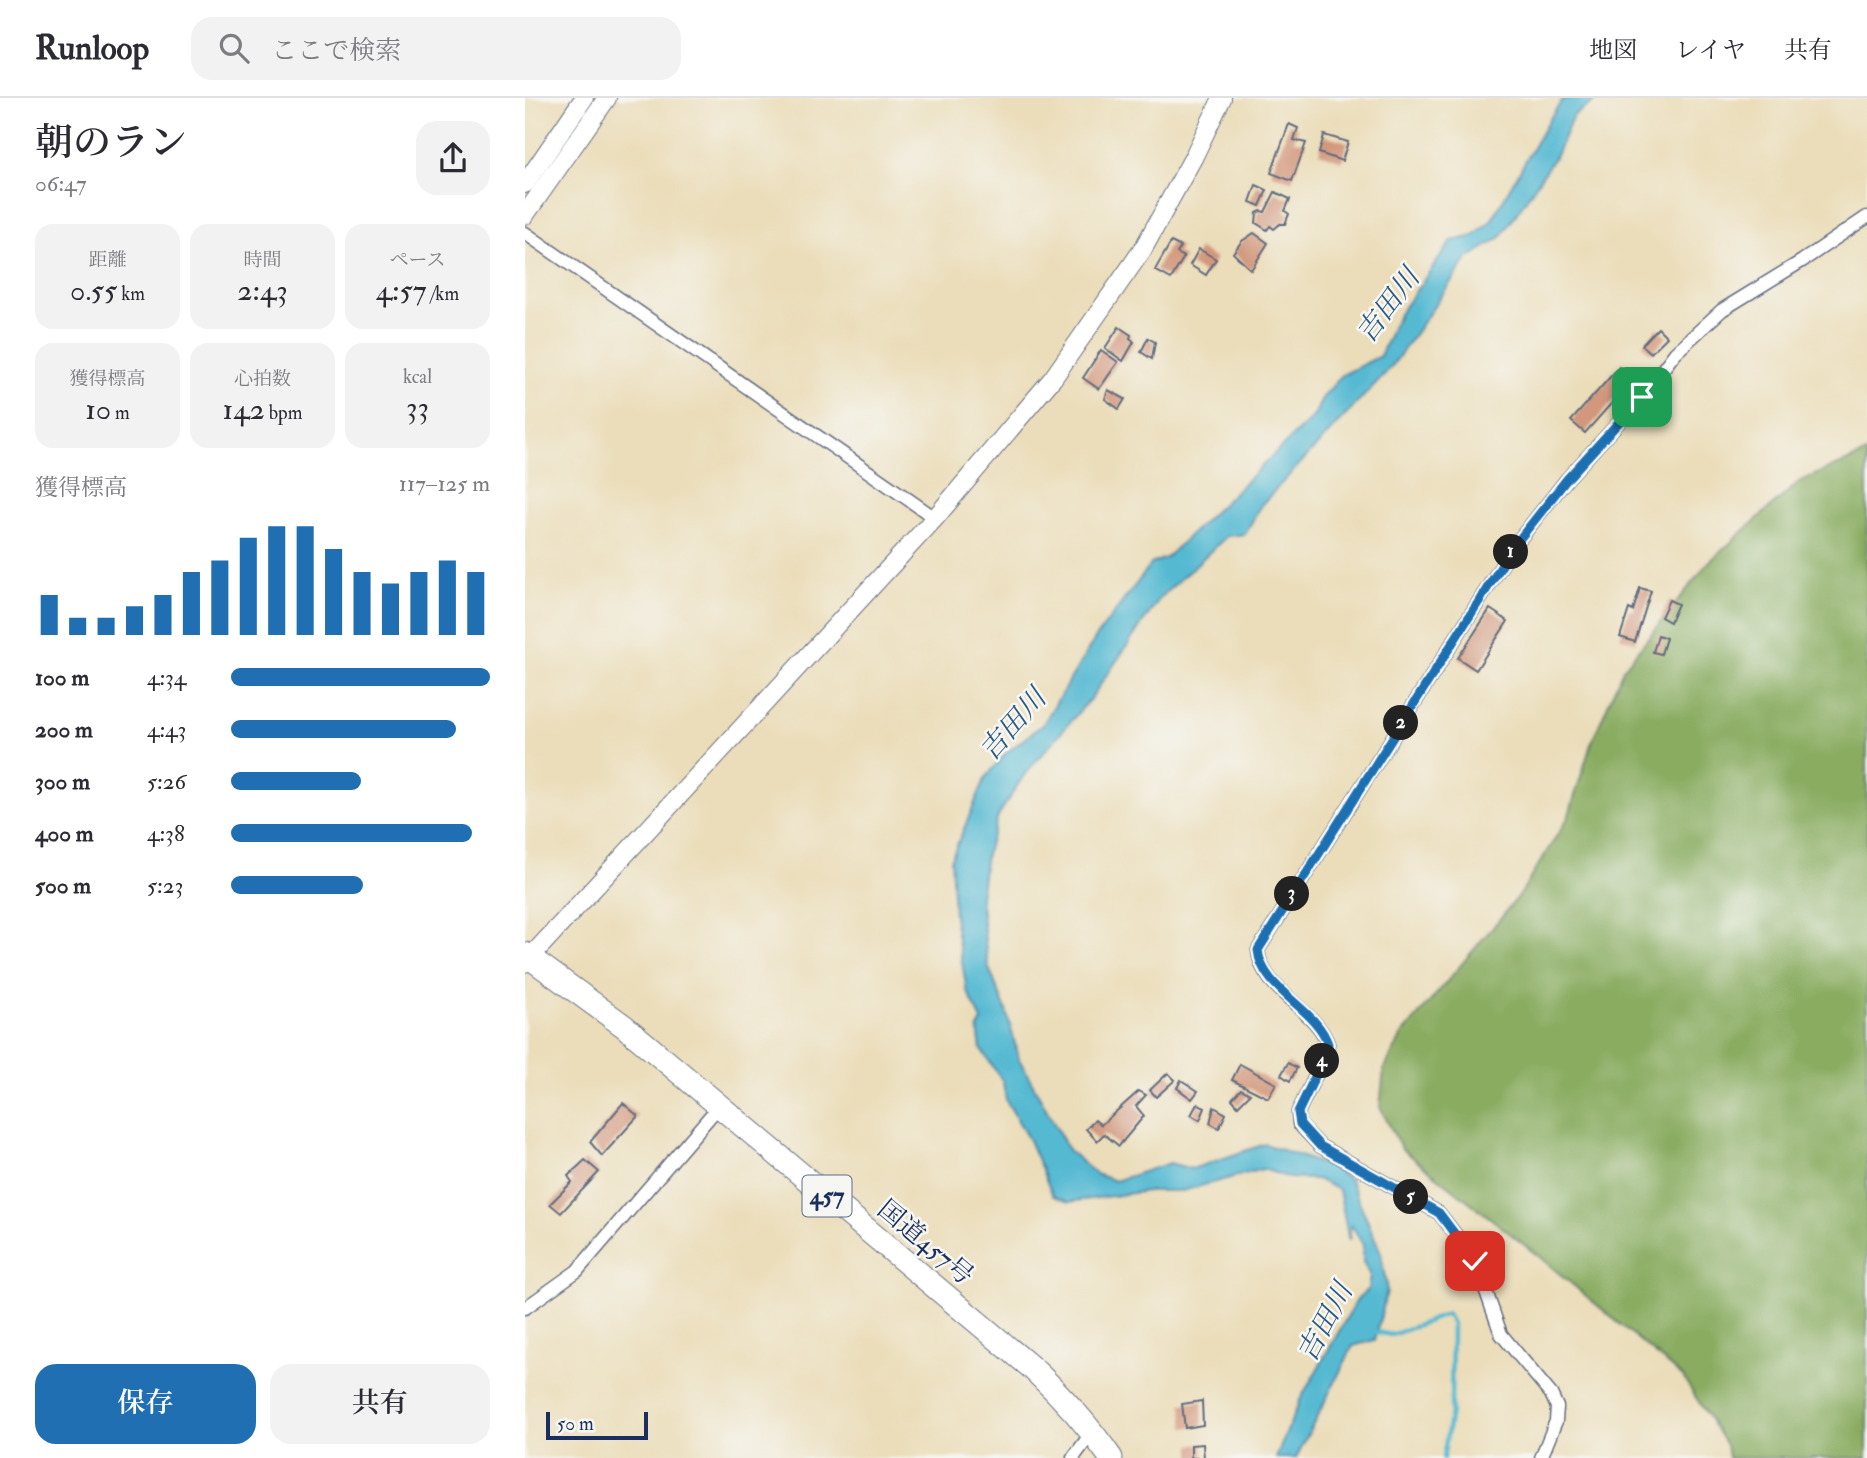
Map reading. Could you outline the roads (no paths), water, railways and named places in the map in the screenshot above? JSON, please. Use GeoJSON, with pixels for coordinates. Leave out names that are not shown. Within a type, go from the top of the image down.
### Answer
{"type":"FeatureCollection","features":[{"type":"Feature","properties":{"kind":"highway","name":"国道457号"},"geometry":{"type":"LineString","coordinates":[[527,958],[624,1026],[1032,1368],[1093,1431],[1111,1458]]}},
{"type":"Feature","properties":{"kind":"street"},"geometry":{"type":"LineString","coordinates":[[525,184],[585,98]]}},
{"type":"Feature","properties":{"kind":"street"},"geometry":{"type":"LineString","coordinates":[[525,215],[607,98]]}},
{"type":"Feature","properties":{"kind":"street"},"geometry":{"type":"LineString","coordinates":[[527,958],[935,519],[1053,379],[1143,249],[1193,158],[1221,98]]}},
{"type":"Feature","properties":{"kind":"street"},"geometry":{"type":"LineString","coordinates":[[1541,1458],[1556,1421],[1557,1407],[1551,1394],[1501,1334],[1475,1261],[1439,1213],[1320,1146],[1300,1124],[1298,1112],[1326,1054],[1328,1044],[1319,1029],[1263,971],[1258,950],[1514,546],[1567,479],[1642,397],[1675,353],[1722,310],[1867,217]]}},
{"type":"Feature","properties":{"kind":"street"},"geometry":{"type":"LineString","coordinates":[[525,233],[935,519]]}},
{"type":"Feature","properties":{"kind":"street"},"geometry":{"type":"LineString","coordinates":[[525,1308],[577,1271],[719,1106]]}},
{"type":"Feature","properties":{"kind":"street"},"geometry":{"type":"LineString","coordinates":[[1073,1458],[1093,1431]]}},
{"type":"Feature","properties":{"kind":"water","name":"吉田川"},"geometry":{"type":"Polygon","coordinates":[[[1564,98],[1599,98],[1573,116],[1557,153],[1501,237],[1467,259],[1392,366],[1261,505],[1245,534],[1227,536],[1160,598],[1091,698],[1024,775],[998,816],[986,855],[980,897],[988,966],[1006,1010],[1019,1059],[1069,1151],[1096,1174],[1115,1181],[1170,1163],[1192,1169],[1265,1144],[1328,1166],[1350,1180],[1381,1253],[1387,1291],[1375,1340],[1353,1346],[1296,1458],[1276,1458],[1300,1400],[1358,1298],[1368,1289],[1370,1276],[1363,1262],[1363,1245],[1351,1224],[1349,1241],[1339,1190],[1317,1179],[1290,1178],[1263,1169],[1182,1191],[1148,1191],[1069,1202],[1053,1196],[1029,1140],[1006,1100],[1003,1082],[981,1049],[978,1029],[982,1020],[967,991],[954,917],[951,859],[985,779],[1005,754],[1043,724],[1096,637],[1152,563],[1166,558],[1314,416],[1323,397],[1342,375],[1380,356],[1399,314],[1452,241],[1474,236],[1491,221],[1564,98]]]}},
{"type":"Feature","properties":{"kind":"waterway"},"geometry":{"type":"LineString","coordinates":[[1371,1331],[1392,1335],[1447,1314],[1452,1324],[1451,1412],[1443,1458]]}}]}
